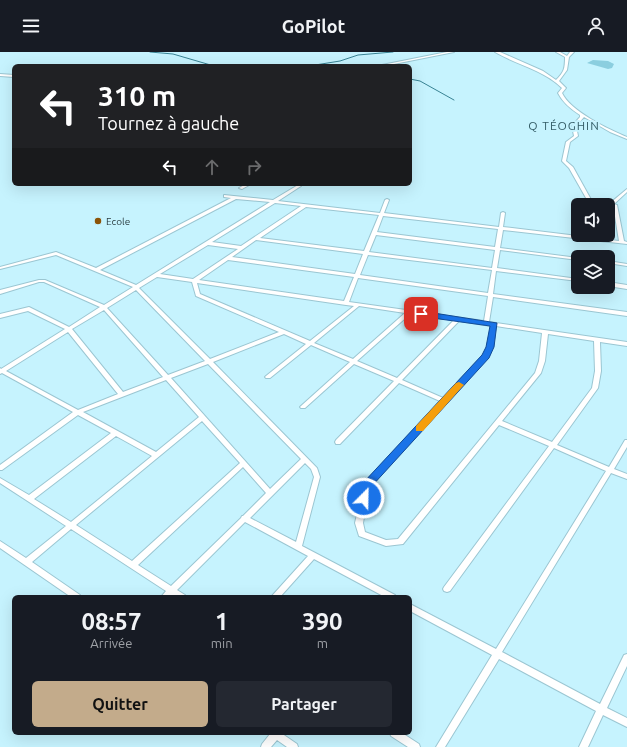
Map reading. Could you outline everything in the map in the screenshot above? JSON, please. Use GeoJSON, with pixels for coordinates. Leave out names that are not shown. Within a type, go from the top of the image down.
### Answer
{"type":"FeatureCollection","features":[{"type":"Feature","properties":{"kind":"street"},"geometry":{"type":"LineString","coordinates":[[389,64],[452,52]]}},
{"type":"Feature","properties":{"kind":"street"},"geometry":{"type":"LineString","coordinates":[[497,52],[542,72],[564,88],[560,93],[560,97],[564,102],[582,114],[627,138]]}},
{"type":"Feature","properties":{"kind":"street"},"geometry":{"type":"LineString","coordinates":[[558,52],[567,57]]}},
{"type":"Feature","properties":{"kind":"street"},"geometry":{"type":"LineString","coordinates":[[557,82],[567,67],[567,57],[572,52]]}},
{"type":"Feature","properties":{"kind":"street"},"geometry":{"type":"LineString","coordinates":[[0,75],[12,76]]}},
{"type":"Feature","properties":{"kind":"street"},"geometry":{"type":"LineString","coordinates":[[582,114],[582,117],[574,126],[576,136],[568,142],[564,162],[571,167],[588,198]]}},
{"type":"Feature","properties":{"kind":"street"},"geometry":{"type":"LineString","coordinates":[[241,188],[245,186]]}},
{"type":"Feature","properties":{"kind":"street"},"geometry":{"type":"LineString","coordinates":[[1,371],[299,186]]}},
{"type":"Feature","properties":{"kind":"street"},"geometry":{"type":"LineString","coordinates":[[226,196],[625,242],[613,205],[627,190]]}},
{"type":"Feature","properties":{"kind":"street"},"geometry":{"type":"LineString","coordinates":[[96,270],[236,197]]}},
{"type":"Feature","properties":{"kind":"street"},"geometry":{"type":"LineString","coordinates":[[346,303],[387,200]]}},
{"type":"Feature","properties":{"kind":"street"},"geometry":{"type":"LineString","coordinates":[[194,281],[305,205]]}},
{"type":"Feature","properties":{"kind":"street"},"geometry":{"type":"LineString","coordinates":[[486,323],[503,213]]}},
{"type":"Feature","properties":{"kind":"street"},"geometry":{"type":"LineString","coordinates":[[374,233],[571,258]]}},
{"type":"Feature","properties":{"kind":"street"},"geometry":{"type":"LineString","coordinates":[[256,239],[571,279]]}},
{"type":"Feature","properties":{"kind":"street"},"geometry":{"type":"LineString","coordinates":[[207,243],[242,248]]}},
{"type":"Feature","properties":{"kind":"street"},"geometry":{"type":"LineString","coordinates":[[0,268],[56,253],[136,287],[314,468],[317,477],[298,547]]}},
{"type":"Feature","properties":{"kind":"street"},"geometry":{"type":"LineString","coordinates":[[227,258],[627,314]]}},
{"type":"Feature","properties":{"kind":"street"},"geometry":{"type":"LineString","coordinates":[[615,263],[627,265]]}},
{"type":"Feature","properties":{"kind":"street"},"geometry":{"type":"LineString","coordinates":[[155,275],[627,344]]}},
{"type":"Feature","properties":{"kind":"street"},"geometry":{"type":"LineString","coordinates":[[0,292],[45,281],[104,307],[270,494]]}},
{"type":"Feature","properties":{"kind":"street"},"geometry":{"type":"LineString","coordinates":[[194,281],[198,295],[445,401]]}},
{"type":"Feature","properties":{"kind":"street"},"geometry":{"type":"LineString","coordinates":[[615,285],[627,287]]}},
{"type":"Feature","properties":{"kind":"street"},"geometry":{"type":"LineString","coordinates":[[268,377],[358,305]]}},
{"type":"Feature","properties":{"kind":"street"},"geometry":{"type":"LineString","coordinates":[[0,316],[29,309],[69,329],[122,395]]}},
{"type":"Feature","properties":{"kind":"street"},"geometry":{"type":"LineString","coordinates":[[303,407],[409,312]]}},
{"type":"Feature","properties":{"kind":"street"},"geometry":{"type":"LineString","coordinates":[[338,442],[458,319]]}},
{"type":"Feature","properties":{"kind":"street"},"geometry":{"type":"LineString","coordinates":[[494,324],[490,347],[486,356],[366,486],[359,523],[362,534],[386,543],[400,542],[538,373],[542,361],[545,332]]}},
{"type":"Feature","properties":{"kind":"street"},"geometry":{"type":"LineString","coordinates":[[0,468],[78,412],[284,332]]}},
{"type":"Feature","properties":{"kind":"street"},"geometry":{"type":"LineString","coordinates":[[447,589],[595,388],[598,371],[597,339]]}},
{"type":"Feature","properties":{"kind":"street"},"geometry":{"type":"LineString","coordinates":[[1,371],[156,455]]}},
{"type":"Feature","properties":{"kind":"street"},"geometry":{"type":"LineString","coordinates":[[27,562],[202,418]]}},
{"type":"Feature","properties":{"kind":"street"},"geometry":{"type":"LineString","coordinates":[[498,422],[627,477]]}},
{"type":"Feature","properties":{"kind":"street"},"geometry":{"type":"LineString","coordinates":[[29,499],[115,433]]}},
{"type":"Feature","properties":{"kind":"street"},"geometry":{"type":"LineString","coordinates":[[440,747],[627,442]]}},
{"type":"Feature","properties":{"kind":"street"},"geometry":{"type":"LineString","coordinates":[[167,595],[305,459]]}},
{"type":"Feature","properties":{"kind":"street"},"geometry":{"type":"LineString","coordinates":[[133,565],[243,464]]}},
{"type":"Feature","properties":{"kind":"street"},"geometry":{"type":"LineString","coordinates":[[0,480],[179,595]]}},
{"type":"Feature","properties":{"kind":"street"},"geometry":{"type":"LineString","coordinates":[[244,518],[388,595]]}},
{"type":"Feature","properties":{"kind":"street"},"geometry":{"type":"LineString","coordinates":[[0,544],[74,595]]}},
{"type":"Feature","properties":{"kind":"street"},"geometry":{"type":"LineString","coordinates":[[278,595],[313,555]]}},
{"type":"Feature","properties":{"kind":"street"},"geometry":{"type":"LineString","coordinates":[[412,608],[627,723]]}},
{"type":"Feature","properties":{"kind":"street"},"geometry":{"type":"LineString","coordinates":[[583,747],[627,658]]}},
{"type":"Feature","properties":{"kind":"street"},"geometry":{"type":"LineString","coordinates":[[265,747],[274,735]]}},
{"type":"Feature","properties":{"kind":"street"},"geometry":{"type":"LineString","coordinates":[[276,735],[294,747]]}},
{"type":"Feature","properties":{"kind":"street"},"geometry":{"type":"LineString","coordinates":[[397,735],[416,747]]}},
{"type":"Feature","properties":{"kind":"shaded area"},"geometry":{"type":"Polygon","coordinates":[[[593,60],[608,61],[614,64],[612,68],[608,69],[587,63],[593,60]]]}},
{"type":"Feature","properties":{"kind":"waterway"},"geometry":{"type":"LineString","coordinates":[[150,52],[173,54],[207,64]]}},
{"type":"Feature","properties":{"kind":"waterway"},"geometry":{"type":"LineString","coordinates":[[321,64],[340,61],[358,55],[393,52]]}},
{"type":"Feature","properties":{"kind":"waterway"},"geometry":{"type":"LineString","coordinates":[[412,79],[420,81],[454,100]]}},
{"type":"Feature","properties":{"kind":"slow traffic"},"geometry":{"type":"LineString","coordinates":[[419,429],[459,385]]}},
{"type":"Feature","properties":{"kind":"place","name":"Ecole"},"geometry":{"type":"Point","coordinates":[98,221]}},
{"type":"Feature","properties":{"kind":"district","name":"Q TÉOGHIN"},"geometry":{"type":"Point","coordinates":[564,125]}},
{"type":"Feature","properties":{"kind":"route"},"geometry":{"type":"LineString","coordinates":[[364,498],[366,486],[486,356],[490,347],[494,324],[421,314]]}}]}
